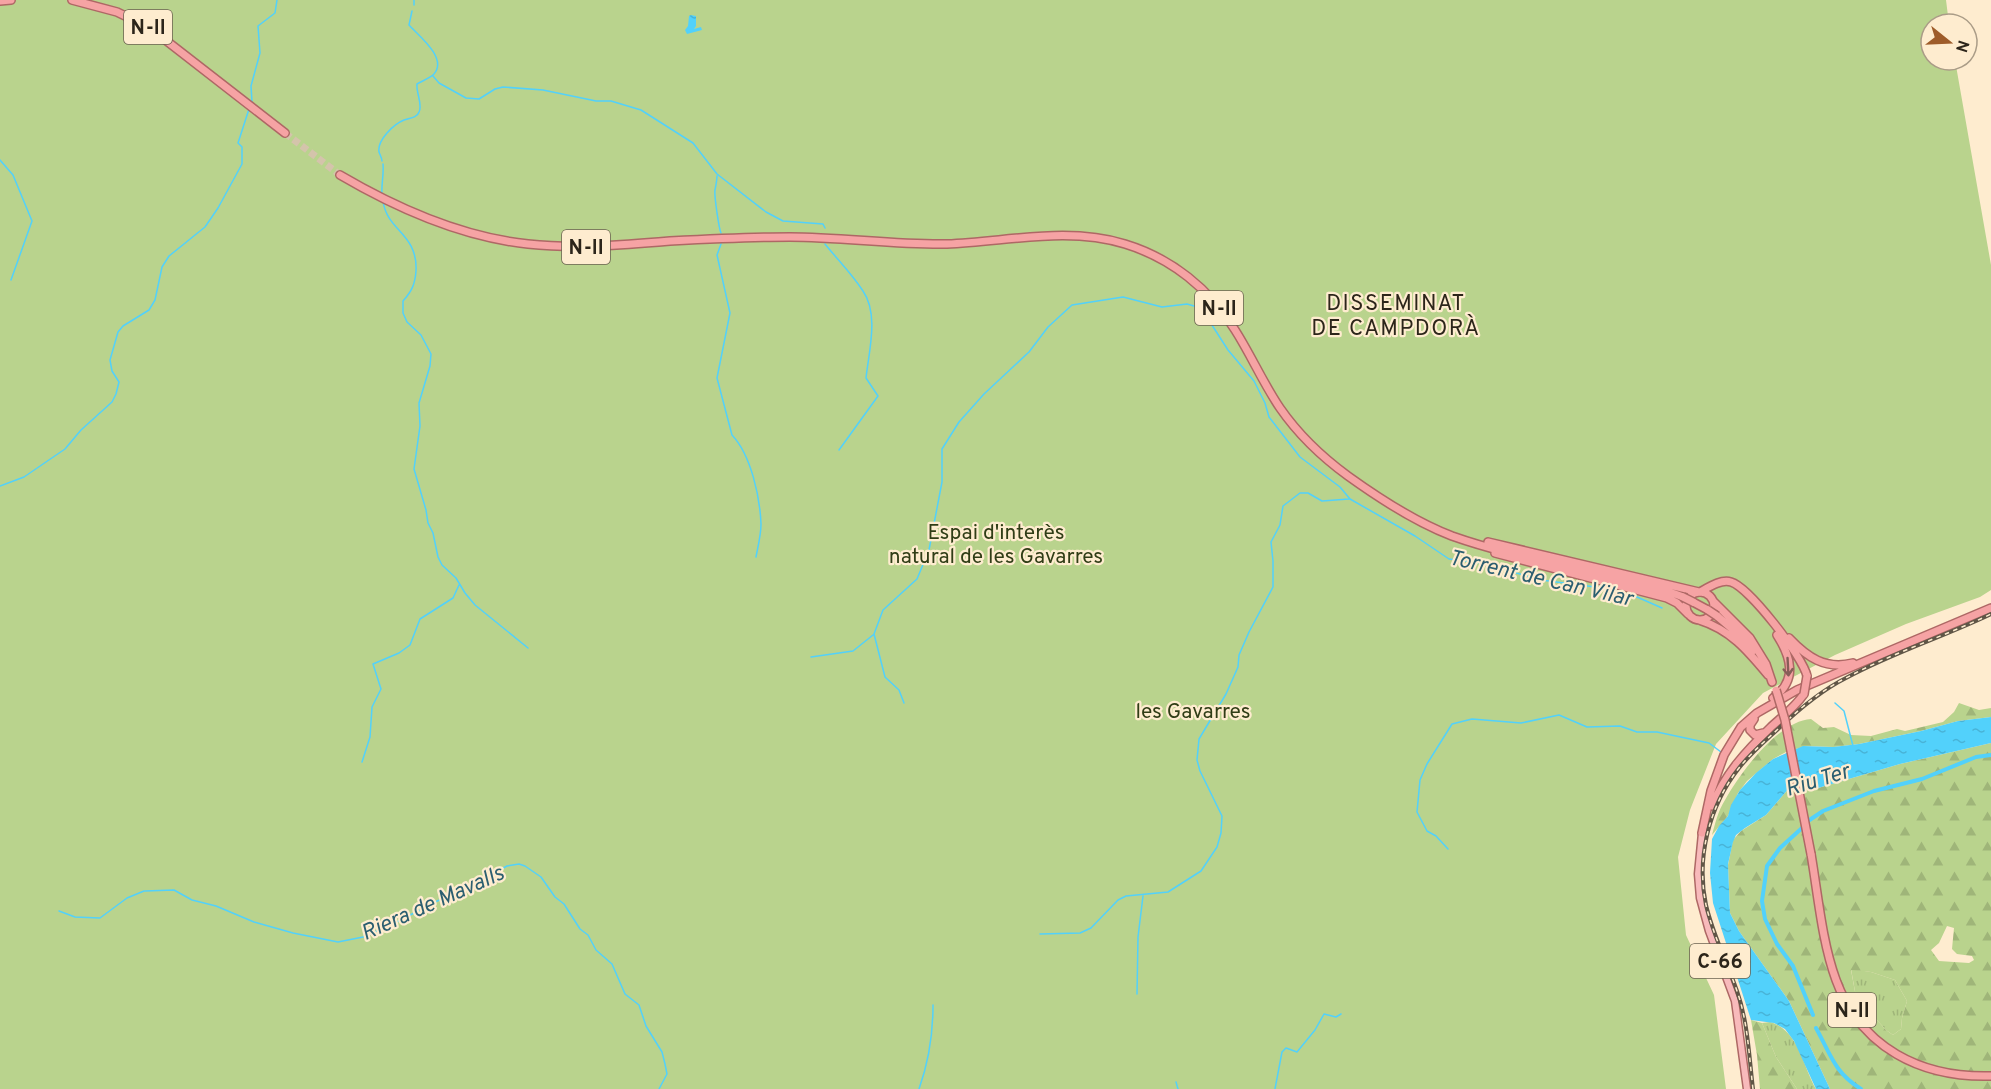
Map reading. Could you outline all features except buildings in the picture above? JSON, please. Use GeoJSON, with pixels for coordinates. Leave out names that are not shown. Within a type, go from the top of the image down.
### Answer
{"type":"FeatureCollection","features":[{"type":"Feature","properties":{"kind":"highway"},"geometry":{"type":"LineString","coordinates":[[0,1],[11,0]]}},
{"type":"Feature","properties":{"kind":"highway","name":"N-II"},"geometry":{"type":"LineString","coordinates":[[72,0],[103,7],[140,23],[168,40],[285,133]]}},
{"type":"Feature","properties":{"kind":"highway","name":"N-II"},"geometry":{"type":"LineString","coordinates":[[340,175],[413,213],[487,237],[529,244],[570,247],[790,237],[950,244],[1062,236],[1098,238],[1128,245],[1165,261],[1206,293],[1234,328],[1280,408],[1298,431],[1318,452],[1363,486],[1430,526],[1471,542],[1642,584],[1683,597],[1717,616],[1745,640],[1771,679],[1785,720],[1828,952],[1847,1004],[1861,1024],[1899,1056],[1922,1067],[1956,1076],[1991,1076]]}},
{"type":"Feature","properties":{"kind":"highway"},"geometry":{"type":"LineString","coordinates":[[1430,526],[1469,538],[1709,595],[1753,644],[1766,664],[1771,679]]}},
{"type":"Feature","properties":{"kind":"highway"},"geometry":{"type":"LineString","coordinates":[[1471,542],[1512,558],[1667,598],[1677,603],[1688,614],[1718,627],[1738,641],[1771,679]]}},
{"type":"Feature","properties":{"kind":"highway"},"geometry":{"type":"LineString","coordinates":[[1688,614],[1687,600],[1692,594],[1729,581],[1737,585],[1805,654],[1826,664],[1845,665],[1883,654]]}},
{"type":"Feature","properties":{"kind":"highway"},"geometry":{"type":"LineString","coordinates":[[1699,620],[1712,614],[1714,590],[1721,582]]}},
{"type":"Feature","properties":{"kind":"highway"},"geometry":{"type":"LineString","coordinates":[[1749,719],[1755,711],[1783,690],[1790,671],[1785,650],[1760,608]]}},
{"type":"Feature","properties":{"kind":"highway","name":"C-66"},"geometry":{"type":"LineString","coordinates":[[1702,834],[1711,791],[1733,739],[1749,719],[1764,707],[1782,697],[1991,608]]}},
{"type":"Feature","properties":{"kind":"highway"},"geometry":{"type":"LineString","coordinates":[[1702,834],[1714,799],[1731,770],[1804,694],[1807,676],[1803,664],[1768,617]]}},
{"type":"Feature","properties":{"kind":"highway"},"geometry":{"type":"LineString","coordinates":[[1770,728],[1758,735],[1752,732],[1750,725],[1764,710],[1782,697]]}},
{"type":"Feature","properties":{"kind":"main road","name":"C-66"},"geometry":{"type":"LineString","coordinates":[[1702,834],[1698,874],[1702,906],[1709,932],[1735,1001],[1747,1089]]}},
{"type":"Feature","properties":{"kind":"green space","name":"Espai d'interès natural de les Gavarres"},"geometry":{"type":"Polygon","coordinates":[[[0,0],[1946,0],[1948,12],[1919,12],[1919,72],[1957,72],[1991,265],[1991,590],[1980,597],[1906,624],[1835,655],[1763,693],[1716,744],[1690,810],[1678,857],[1686,935],[1714,995],[1726,1089],[0,1089],[0,0]]]}},
{"type":"Feature","properties":{"kind":"green space"},"geometry":{"type":"Polygon","coordinates":[[[1959,703],[1979,710],[1991,708],[1991,717],[1958,721],[1859,744],[1834,747],[1806,746],[1786,752],[1773,759],[1747,781],[1738,793],[1728,816],[1712,835],[1720,809],[1740,776],[1773,738],[1798,722],[1811,719],[1823,728],[1834,727],[1851,735],[1871,736],[1897,729],[1905,731],[1943,722],[1954,712],[1959,703]]]}},
{"type":"Feature","properties":{"kind":"green space"},"geometry":{"type":"Polygon","coordinates":[[[1991,743],[1991,1089],[1830,1089],[1789,1001],[1739,931],[1730,913],[1728,865],[1733,840],[1741,831],[1766,815],[1790,787],[1818,788],[1900,764],[1991,743]],[[1947,926],[1939,943],[1931,950],[1939,961],[1969,963],[1974,960],[1972,956],[1957,954],[1952,949],[1954,928],[1947,926]],[[1851,970],[1856,997],[1893,1035],[1901,1029],[1907,1001],[1895,980],[1871,972],[1851,970]]]}},
{"type":"Feature","properties":{"kind":"green space"},"geometry":{"type":"Polygon","coordinates":[[[1851,969],[1871,972],[1895,980],[1907,1001],[1901,1029],[1893,1035],[1856,997],[1851,969]]]}},
{"type":"Feature","properties":{"kind":"green space"},"geometry":{"type":"Polygon","coordinates":[[[1751,1020],[1762,1023],[1776,1057],[1797,1089],[1760,1089],[1751,1020]]]}},
{"type":"Feature","properties":{"kind":"green space"},"geometry":{"type":"Polygon","coordinates":[[[1770,1022],[1780,1026],[1794,1041],[1816,1089],[1797,1089],[1776,1057],[1762,1023],[1770,1022]]]}},
{"type":"Feature","properties":{"kind":"water"},"geometry":{"type":"Polygon","coordinates":[[[691,15],[696,16],[694,29],[701,27],[702,30],[687,34],[685,30],[691,15]]]}},
{"type":"Feature","properties":{"kind":"water","name":"Riu Ter"},"geometry":{"type":"Polygon","coordinates":[[[1991,717],[1991,743],[1900,764],[1818,788],[1790,787],[1766,815],[1736,835],[1728,864],[1730,913],[1739,931],[1789,1001],[1830,1089],[1816,1089],[1794,1041],[1785,1029],[1774,1023],[1751,1020],[1713,903],[1710,873],[1712,839],[1728,816],[1731,805],[1740,790],[1773,759],[1803,746],[1833,747],[1859,744],[1958,721],[1991,717]]]}},
{"type":"Feature","properties":{"kind":"waterway"},"geometry":{"type":"LineString","coordinates":[[252,102],[251,86],[260,53],[258,26],[275,13],[277,0]]}},
{"type":"Feature","properties":{"kind":"waterway"},"geometry":{"type":"LineString","coordinates":[[414,0],[414,5]]}},
{"type":"Feature","properties":{"kind":"waterway"},"geometry":{"type":"LineString","coordinates":[[382,161],[379,147],[383,138],[396,125],[418,114],[420,106],[417,84],[434,74],[437,68],[435,54],[409,25],[412,11]]}},
{"type":"Feature","properties":{"kind":"waterway"},"geometry":{"type":"LineString","coordinates":[[433,76],[439,83],[466,98],[479,99],[503,87],[543,90],[596,101],[611,101],[641,110],[693,143],[717,174],[766,212],[783,221],[823,224],[825,228]]}},
{"type":"Feature","properties":{"kind":"waterway"},"geometry":{"type":"LineString","coordinates":[[0,486],[24,477],[65,449],[81,430],[112,402],[119,382],[112,371],[110,360],[118,332],[123,326],[149,310],[155,300],[162,267],[169,256],[205,227],[218,208],[242,164],[242,147],[238,143],[249,109]]}},
{"type":"Feature","properties":{"kind":"waterway"},"geometry":{"type":"LineString","coordinates":[[0,160],[13,175],[32,221],[11,280]]}},
{"type":"Feature","properties":{"kind":"waterway"},"geometry":{"type":"LineString","coordinates":[[382,196],[383,164]]}},
{"type":"Feature","properties":{"kind":"waterway"},"geometry":{"type":"LineString","coordinates":[[717,176],[715,198],[721,233]]}},
{"type":"Feature","properties":{"kind":"waterway"},"geometry":{"type":"LineString","coordinates":[[383,200],[385,210],[407,240],[415,258],[415,280],[411,291],[403,301],[403,313],[407,322],[421,335],[431,354],[430,366],[419,403],[420,426],[414,469],[438,557],[475,605],[528,648]]}},
{"type":"Feature","properties":{"kind":"waterway"},"geometry":{"type":"LineString","coordinates":[[721,244],[717,255],[730,313],[717,378],[732,435],[739,443],[749,465],[759,502],[761,524],[756,557]]}},
{"type":"Feature","properties":{"kind":"waterway"},"geometry":{"type":"LineString","coordinates":[[825,244],[868,300],[872,333],[866,378],[878,396],[839,450]]}},
{"type":"Feature","properties":{"kind":"waterway","name":"Torrent de Can Vilar"},"geometry":{"type":"LineString","coordinates":[[904,703],[899,690],[885,677],[874,634],[883,610],[917,579],[929,550],[942,482],[942,449],[959,422],[984,394],[1029,352],[1048,327],[1072,305],[1123,297],[1162,307],[1187,304],[1201,308],[1228,350],[1254,381],[1269,417],[1300,457],[1340,487],[1350,499],[1415,536],[1449,559],[1481,563],[1541,580],[1603,588],[1637,597],[1662,608]]}},
{"type":"Feature","properties":{"kind":"waterway"},"geometry":{"type":"LineString","coordinates":[[1040,934],[1080,933],[1091,928],[1118,900],[1126,896],[1168,892],[1201,871],[1217,847],[1222,816],[1200,771],[1197,760],[1199,739],[1226,694],[1238,667],[1239,655],[1249,632],[1273,587],[1271,542],[1280,525],[1283,506],[1300,493],[1308,493],[1322,501],[1349,499]]}},
{"type":"Feature","properties":{"kind":"waterway"},"geometry":{"type":"LineString","coordinates":[[362,762],[370,737],[372,707],[381,689],[373,664],[399,653],[410,645],[420,619],[453,598],[459,585]]}},
{"type":"Feature","properties":{"kind":"waterway"},"geometry":{"type":"LineString","coordinates":[[811,657],[853,651],[873,635]]}},
{"type":"Feature","properties":{"kind":"waterway"},"geometry":{"type":"LineString","coordinates":[[1835,703],[1844,711],[1853,746]]}},
{"type":"Feature","properties":{"kind":"waterway"},"geometry":{"type":"LineString","coordinates":[[1448,849],[1436,836],[1427,831],[1417,812],[1420,780],[1427,764],[1452,724],[1472,719],[1521,723],[1559,715],[1587,727],[1620,726],[1637,732],[1657,732],[1709,743],[1721,752]]}},
{"type":"Feature","properties":{"kind":"waterway"},"geometry":{"type":"LineString","coordinates":[[1808,821],[1823,811],[1874,791],[1922,779],[1976,757],[1991,755]]}},
{"type":"Feature","properties":{"kind":"waterway"},"geometry":{"type":"LineString","coordinates":[[1802,828],[1780,848],[1767,866],[1762,901],[1765,919],[1777,944],[1793,966],[1813,1015]]}},
{"type":"Feature","properties":{"kind":"waterway","name":"Riera de Mavalls"},"geometry":{"type":"LineString","coordinates":[[145,891],[174,890],[192,900],[216,906],[254,922],[338,942],[363,937],[393,924],[507,866],[519,864],[525,866],[541,877],[555,897],[564,904],[580,929],[588,935],[596,950],[612,964],[625,994],[639,1005],[646,1026],[662,1052],[665,1064],[667,1074],[659,1089]]}},
{"type":"Feature","properties":{"kind":"waterway","name":"Riera de Mavalls"},"geometry":{"type":"LineString","coordinates":[[59,911],[75,917],[100,918],[127,898],[144,891]]}},
{"type":"Feature","properties":{"kind":"waterway"},"geometry":{"type":"LineString","coordinates":[[1137,994],[1138,937],[1143,896]]}},
{"type":"Feature","properties":{"kind":"waterway"},"geometry":{"type":"LineString","coordinates":[[919,1089],[930,1048],[933,1005]]}},
{"type":"Feature","properties":{"kind":"waterway"},"geometry":{"type":"LineString","coordinates":[[1275,1089],[1282,1052],[1286,1048],[1297,1052],[1315,1030],[1324,1014],[1336,1017],[1341,1014]]}},
{"type":"Feature","properties":{"kind":"waterway"},"geometry":{"type":"LineString","coordinates":[[1816,1028],[1839,1069],[1861,1089]]}},
{"type":"Feature","properties":{"kind":"waterway"},"geometry":{"type":"LineString","coordinates":[[1176,1082],[1178,1089]]}},
{"type":"Feature","properties":{"kind":"tunnel"},"geometry":{"type":"LineString","coordinates":[[285,133],[340,175]]}},
{"type":"Feature","properties":{"kind":"railway"},"geometry":{"type":"LineString","coordinates":[[1753,1089],[1744,1015],[1712,927],[1703,887],[1704,851],[1720,799],[1739,768],[1752,753],[1801,708],[1827,689],[1881,661],[1991,614]]}},
{"type":"Feature","properties":{"kind":"district","name":"DISSEMINAT DE CAMPDORÀ"},"geometry":{"type":"Point","coordinates":[1396,314]}},
{"type":"Feature","properties":{"kind":"park label","name":"les Gavarres"},"geometry":{"type":"Point","coordinates":[1193,711]}}]}
